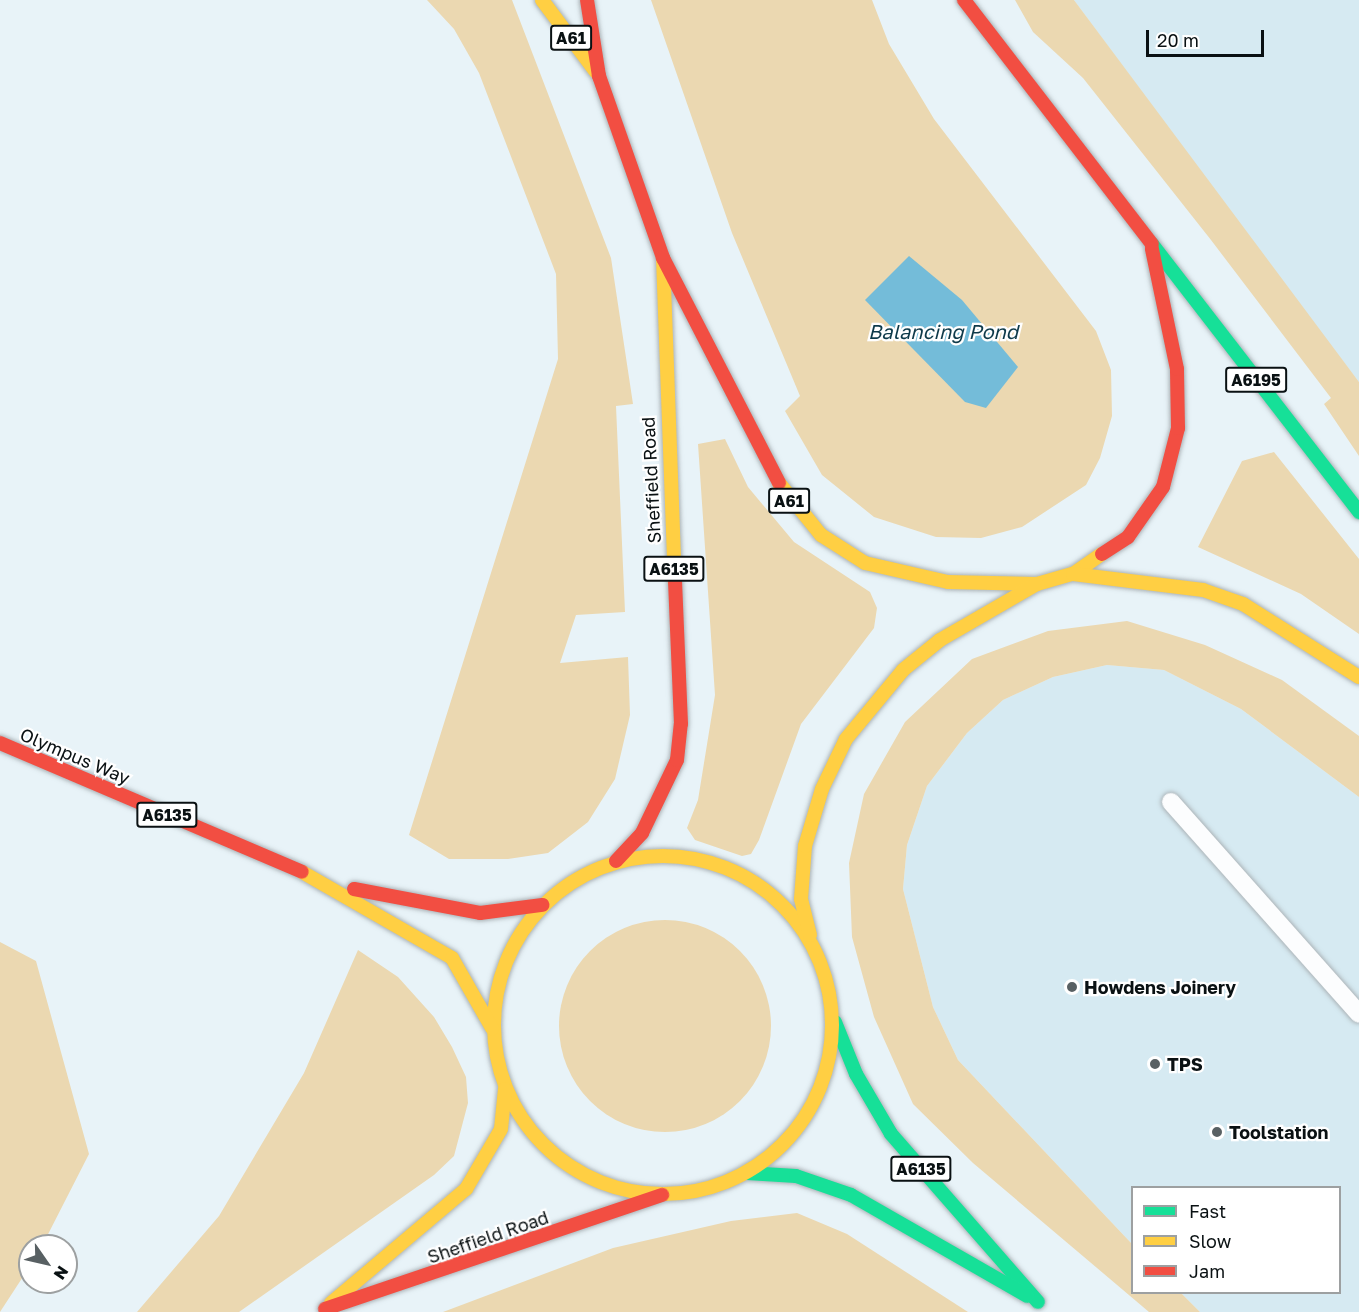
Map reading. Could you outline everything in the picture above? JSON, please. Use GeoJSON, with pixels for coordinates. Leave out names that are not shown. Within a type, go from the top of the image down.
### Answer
{"type":"FeatureCollection","features":[{"type":"Feature","properties":{"kind":"main road","name":"A61"},"geometry":{"type":"LineString","coordinates":[[542,0],[599,76]]}},
{"type":"Feature","properties":{"kind":"main road","name":"A61"},"geometry":{"type":"LineString","coordinates":[[587,0],[599,76],[663,258],[786,497],[821,535],[865,563],[907,576],[1037,584],[1073,574],[1128,537],[1163,487],[1172,458],[1177,369],[1152,249],[964,0]]}},
{"type":"Feature","properties":{"kind":"main road","name":"A6195"},"geometry":{"type":"LineString","coordinates":[[1152,249],[1359,512]]}},
{"type":"Feature","properties":{"kind":"main road","name":"Sheffield Road"},"geometry":{"type":"LineString","coordinates":[[616,861],[642,833],[663,796],[677,760],[681,724],[663,258]]}},
{"type":"Feature","properties":{"kind":"main road"},"geometry":{"type":"LineString","coordinates":[[1073,574],[1203,590],[1243,604],[1359,677]]}},
{"type":"Feature","properties":{"kind":"main road"},"geometry":{"type":"LineString","coordinates":[[812,942],[776,898],[728,867],[672,855],[616,861],[577,878],[542,905],[505,963],[493,1030],[505,1089],[542,1144],[568,1166],[597,1182],[662,1195],[711,1188],[747,1173],[779,1149],[814,1102],[825,1075],[833,1017],[801,899],[806,846],[822,789],[846,738],[903,670],[940,640],[1037,584]]}},
{"type":"Feature","properties":{"kind":"main road","name":"Olympus Way"},"geometry":{"type":"LineString","coordinates":[[0,743],[334,886],[452,958],[493,1030]]}},
{"type":"Feature","properties":{"kind":"main road","name":"Olympus Way"},"geometry":{"type":"LineString","coordinates":[[334,886],[480,914],[542,905]]}},
{"type":"Feature","properties":{"kind":"main road","name":"A6135"},"geometry":{"type":"LineString","coordinates":[[833,1017],[856,1074],[891,1134],[1038,1302]]}},
{"type":"Feature","properties":{"kind":"main road","name":"Sheffield Road"},"geometry":{"type":"LineString","coordinates":[[322,1311],[402,1238],[466,1189],[501,1129],[505,1089]]}},
{"type":"Feature","properties":{"kind":"main road","name":"A6135"},"geometry":{"type":"LineString","coordinates":[[747,1173],[796,1176],[871,1206],[945,1254],[1038,1302],[1051,1312]]}},
{"type":"Feature","properties":{"kind":"main road","name":"Sheffield Road"},"geometry":{"type":"LineString","coordinates":[[322,1311],[662,1195]]}},
{"type":"Feature","properties":{"kind":"lane"},"geometry":{"type":"LineString","coordinates":[[1171,802],[1359,1014]]}},
{"type":"Feature","properties":{"kind":"shaded area"},"geometry":{"type":"Polygon","coordinates":[[[427,0],[512,0],[611,258],[633,404],[616,406],[625,612],[576,615],[560,663],[628,657],[630,715],[615,779],[588,822],[548,853],[508,859],[449,859],[409,835],[558,359],[556,274],[479,73],[454,29],[427,0]]]}},
{"type":"Feature","properties":{"kind":"shaded area"},"geometry":{"type":"Polygon","coordinates":[[[651,0],[872,0],[889,44],[934,119],[1096,331],[1111,370],[1112,416],[1100,458],[1086,485],[1022,527],[981,538],[936,537],[874,517],[822,475],[785,411],[800,396],[732,233],[651,0]]]}},
{"type":"Feature","properties":{"kind":"shaded area"},"geometry":{"type":"Polygon","coordinates":[[[1015,0],[1074,0],[1359,382],[1359,456],[1324,404],[1331,398],[1211,240],[1083,78],[1033,32],[1015,0]]]}},
{"type":"Feature","properties":{"kind":"shaded area"},"geometry":{"type":"Polygon","coordinates":[[[1074,0],[1359,0],[1359,382],[1281,281],[1074,0]]]}},
{"type":"Feature","properties":{"kind":"shaded area"},"geometry":{"type":"Polygon","coordinates":[[[725,439],[748,487],[794,542],[870,592],[877,608],[874,628],[801,724],[759,840],[751,854],[742,856],[695,840],[687,828],[698,800],[715,695],[698,444],[725,439]]]}},
{"type":"Feature","properties":{"kind":"shaded area"},"geometry":{"type":"Polygon","coordinates":[[[1274,452],[1359,559],[1359,634],[1301,594],[1198,547],[1242,461],[1274,452]]]}},
{"type":"Feature","properties":{"kind":"shaded area"},"geometry":{"type":"Polygon","coordinates":[[[1127,621],[1205,645],[1282,680],[1359,736],[1359,797],[1241,709],[1164,670],[1107,665],[1053,677],[1003,700],[967,733],[927,786],[907,845],[903,889],[933,1007],[958,1060],[1131,1243],[1131,1294],[1182,1294],[1200,1312],[1149,1312],[973,1163],[913,1104],[874,1017],[852,937],[849,863],[864,794],[905,722],[972,659],[1048,631],[1127,621]]]}},
{"type":"Feature","properties":{"kind":"shaded area"},"geometry":{"type":"Polygon","coordinates":[[[1107,665],[1164,670],[1241,709],[1359,797],[1359,1312],[1200,1312],[1182,1294],[1341,1294],[1341,1186],[1131,1186],[1131,1243],[958,1060],[933,1007],[903,889],[907,845],[927,786],[967,733],[1003,700],[1053,677],[1107,665]]]}},
{"type":"Feature","properties":{"kind":"shaded area"},"geometry":{"type":"Polygon","coordinates":[[[655,920],[675,920],[696,924],[715,932],[740,951],[753,967],[763,985],[769,1005],[771,1026],[769,1047],[763,1067],[753,1085],[740,1101],[715,1120],[696,1128],[675,1132],[655,1132],[634,1128],[615,1120],[583,1093],[571,1076],[563,1057],[559,1036],[559,1016],[563,995],[571,976],[598,944],[615,932],[634,924],[655,920]]]}},
{"type":"Feature","properties":{"kind":"shaded area"},"geometry":{"type":"Polygon","coordinates":[[[0,942],[36,961],[89,1154],[48,1234],[18,1234],[18,1284],[0,1312],[0,942]]]}},
{"type":"Feature","properties":{"kind":"shaded area"},"geometry":{"type":"Polygon","coordinates":[[[358,950],[398,977],[434,1017],[466,1077],[468,1103],[454,1156],[434,1175],[239,1312],[137,1312],[219,1216],[304,1073],[358,950]]]}},
{"type":"Feature","properties":{"kind":"shaded area"},"geometry":{"type":"Polygon","coordinates":[[[797,1213],[847,1234],[968,1312],[443,1312],[613,1248],[731,1221],[797,1213]]]}},
{"type":"Feature","properties":{"kind":"water","name":"Balancing Pond"},"geometry":{"type":"Polygon","coordinates":[[[909,256],[962,300],[1018,367],[986,408],[965,402],[865,300],[909,256]]]}},
{"type":"Feature","properties":{"kind":"traffic: fast"},"geometry":{"type":"LineString","coordinates":[[1152,244],[1359,512]]}},
{"type":"Feature","properties":{"kind":"traffic: fast"},"geometry":{"type":"LineString","coordinates":[[835,1022],[856,1074],[891,1134],[1038,1302]]}},
{"type":"Feature","properties":{"kind":"traffic: fast"},"geometry":{"type":"LineString","coordinates":[[747,1173],[796,1176],[851,1195],[1027,1296]]}},
{"type":"Feature","properties":{"kind":"traffic: slow"},"geometry":{"type":"LineString","coordinates":[[542,0],[596,72]]}},
{"type":"Feature","properties":{"kind":"traffic: slow"},"geometry":{"type":"LineString","coordinates":[[663,258],[675,582]]}},
{"type":"Feature","properties":{"kind":"traffic: slow"},"geometry":{"type":"LineString","coordinates":[[779,483],[821,535],[865,563],[948,582],[1037,584],[1073,574],[1102,554]]}},
{"type":"Feature","properties":{"kind":"traffic: slow"},"geometry":{"type":"LineString","coordinates":[[1073,574],[1203,590],[1243,604],[1359,677]]}},
{"type":"Feature","properties":{"kind":"traffic: slow"},"geometry":{"type":"LineString","coordinates":[[810,935],[801,899],[805,846],[822,789],[846,739],[903,670],[940,640],[1037,584]]}},
{"type":"Feature","properties":{"kind":"traffic: slow"},"geometry":{"type":"LineString","coordinates":[[646,856],[680,856],[728,868],[743,876],[771,894],[794,917],[820,960],[832,1008],[832,1025],[832,1042],[820,1090],[794,1133],[771,1156],[728,1182],[712,1187],[680,1194],[646,1194],[598,1182],[583,1174],[555,1156],[532,1133],[506,1090],[501,1074],[494,1042],[494,1008],[506,960],[514,945],[532,917],[555,894],[598,868],[614,863],[646,856]]}},
{"type":"Feature","properties":{"kind":"traffic: slow"},"geometry":{"type":"LineString","coordinates":[[302,872],[452,958],[492,1028]]}},
{"type":"Feature","properties":{"kind":"traffic: slow"},"geometry":{"type":"LineString","coordinates":[[331,1303],[466,1189],[501,1129],[505,1089]]}},
{"type":"Feature","properties":{"kind":"traffic: jam"},"geometry":{"type":"LineString","coordinates":[[587,0],[599,76],[663,258],[779,483]]}},
{"type":"Feature","properties":{"kind":"traffic: jam"},"geometry":{"type":"LineString","coordinates":[[964,0],[1152,244]]}},
{"type":"Feature","properties":{"kind":"traffic: jam"},"geometry":{"type":"LineString","coordinates":[[1102,554],[1128,537],[1163,487],[1178,428],[1177,369],[1152,249]]}},
{"type":"Feature","properties":{"kind":"traffic: jam"},"geometry":{"type":"LineString","coordinates":[[616,861],[642,833],[677,760],[681,724],[675,582]]}},
{"type":"Feature","properties":{"kind":"traffic: jam"},"geometry":{"type":"LineString","coordinates":[[0,743],[302,872]]}},
{"type":"Feature","properties":{"kind":"traffic: jam"},"geometry":{"type":"LineString","coordinates":[[354,889],[480,913],[542,905]]}},
{"type":"Feature","properties":{"kind":"traffic: jam"},"geometry":{"type":"LineString","coordinates":[[325,1309],[662,1195]]}},
{"type":"Feature","properties":{"kind":"place","name":"Howdens Joinery"},"geometry":{"type":"Point","coordinates":[1072,987]}},
{"type":"Feature","properties":{"kind":"place","name":"TPS"},"geometry":{"type":"Point","coordinates":[1155,1064]}},
{"type":"Feature","properties":{"kind":"place","name":"Toolstation"},"geometry":{"type":"Point","coordinates":[1217,1132]}}]}
